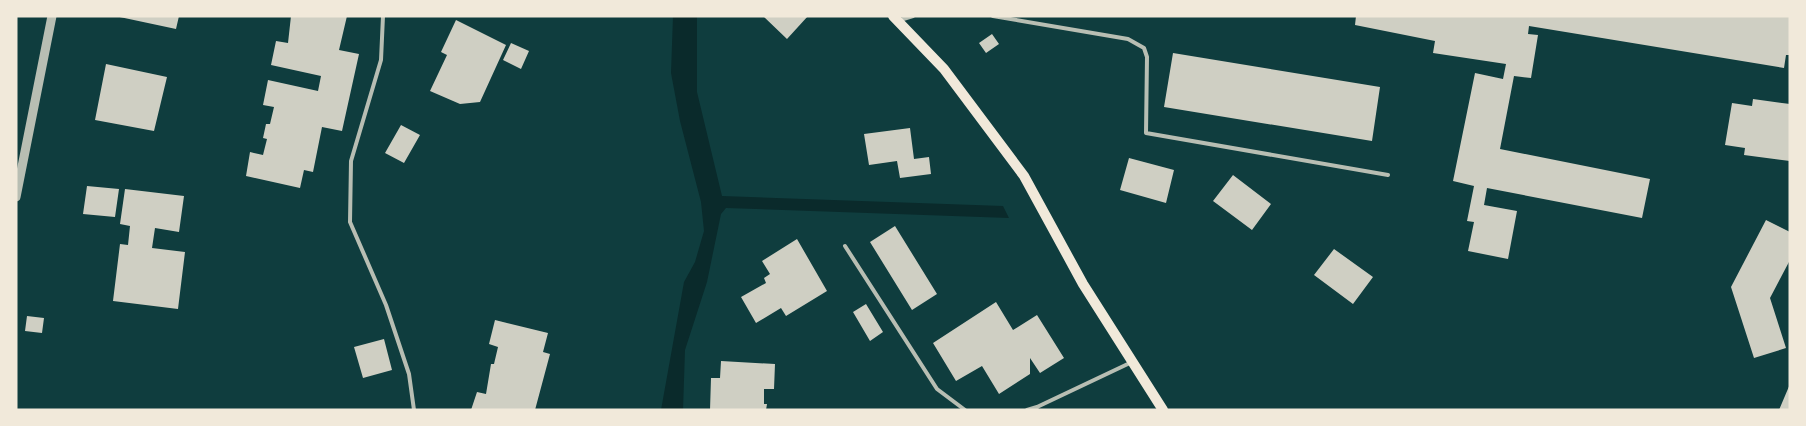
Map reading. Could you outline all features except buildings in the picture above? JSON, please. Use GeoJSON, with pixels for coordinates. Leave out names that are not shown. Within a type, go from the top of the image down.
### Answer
{"type":"FeatureCollection","features":[{"type":"Feature","properties":{"kind":"main road"},"geometry":{"type":"LineString","coordinates":[[895,19],[944,69],[1024,176],[1083,284],[1163,410]]}},
{"type":"Feature","properties":{"kind":"street"},"geometry":{"type":"LineString","coordinates":[[16,197],[52,16]]}},
{"type":"Feature","properties":{"kind":"lane"},"geometry":{"type":"LineString","coordinates":[[383,16],[381,60],[351,161],[350,222],[386,305],[409,374],[414,410]]}},
{"type":"Feature","properties":{"kind":"lane"},"geometry":{"type":"LineString","coordinates":[[895,19],[913,16]]}},
{"type":"Feature","properties":{"kind":"lane"},"geometry":{"type":"LineString","coordinates":[[993,16],[1128,39],[1144,48],[1147,57],[1146,133],[1388,175]]}},
{"type":"Feature","properties":{"kind":"lane"},"geometry":{"type":"LineString","coordinates":[[845,246],[937,389],[965,410]]}},
{"type":"Feature","properties":{"kind":"lane"},"geometry":{"type":"LineString","coordinates":[[1027,410],[1037,408],[1133,362]]}},
{"type":"Feature","properties":{"kind":"water"},"geometry":{"type":"Polygon","coordinates":[[[673,16],[697,16],[697,92],[722,196],[1003,206],[1009,218],[726,208],[721,214],[707,282],[685,350],[683,410],[661,410],[684,282],[695,262],[704,231],[701,202],[680,121],[671,73],[673,16]]]}}]}
